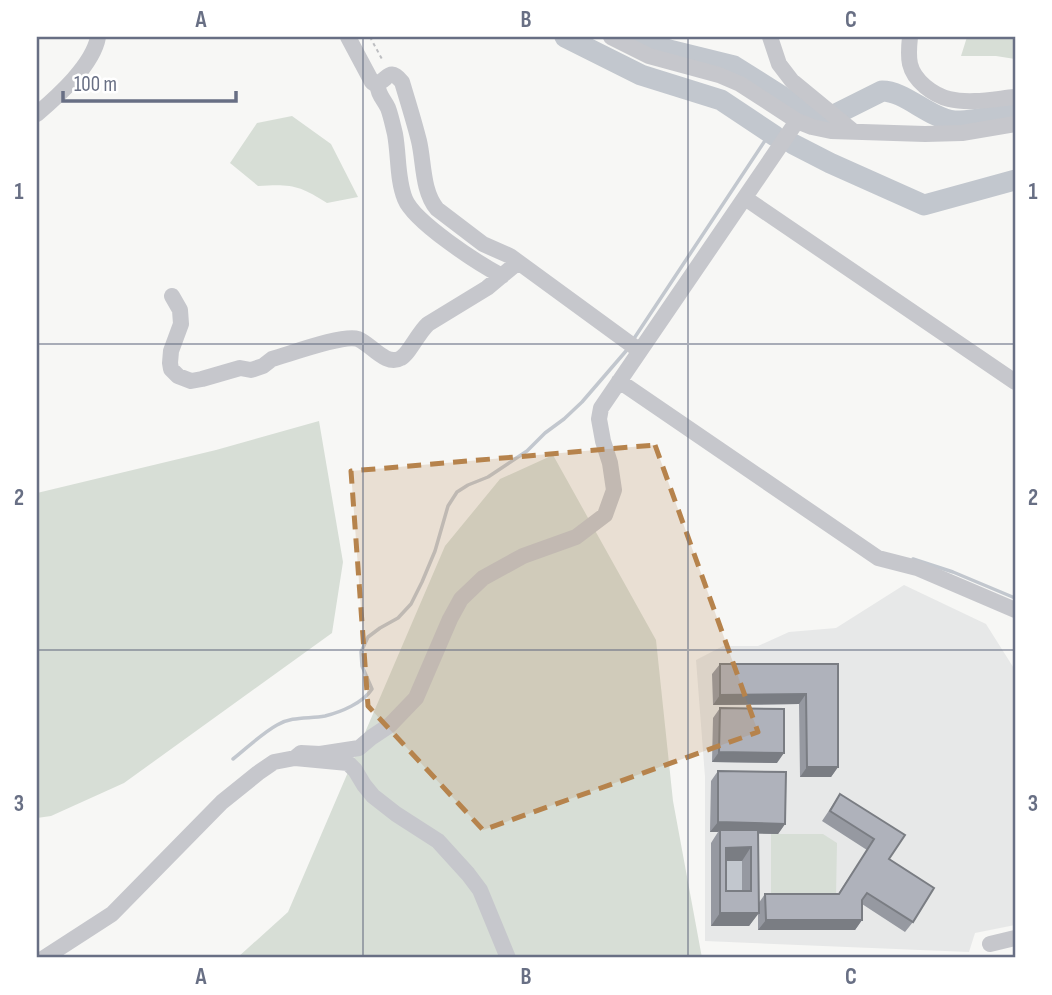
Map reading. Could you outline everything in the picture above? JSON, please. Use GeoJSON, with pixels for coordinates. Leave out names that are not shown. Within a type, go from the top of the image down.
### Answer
{"type":"FeatureCollection","features":[{"type":"Feature","properties":{"kind":"street"},"geometry":{"type":"LineString","coordinates":[[37,114],[66,87],[90,56],[98,37]]}},
{"type":"Feature","properties":{"kind":"street"},"geometry":{"type":"LineString","coordinates":[[348,37],[372,82],[399,78],[402,82],[419,142],[428,194],[437,209],[484,244],[510,257],[640,351]]}},
{"type":"Feature","properties":{"kind":"street"},"geometry":{"type":"LineString","coordinates":[[611,37],[649,56],[719,75],[740,84],[797,121],[821,129],[925,134],[962,133],[1015,124]]}},
{"type":"Feature","properties":{"kind":"street"},"geometry":{"type":"LineString","coordinates":[[770,37],[779,64],[792,81],[854,132]]}},
{"type":"Feature","properties":{"kind":"street"},"geometry":{"type":"LineString","coordinates":[[910,37],[910,66],[915,76],[934,93],[950,99],[976,101],[1015,97]]}},
{"type":"Feature","properties":{"kind":"street"},"geometry":{"type":"LineString","coordinates":[[384,79],[377,90],[387,106],[395,135],[405,201],[423,223],[502,276]]}},
{"type":"Feature","properties":{"kind":"street"},"geometry":{"type":"LineString","coordinates":[[295,758],[301,753],[320,754],[359,748],[390,724],[416,698],[461,599],[483,578],[523,556],[576,537],[605,514],[614,490],[599,419],[601,408],[797,121]]}},
{"type":"Feature","properties":{"kind":"street"},"geometry":{"type":"LineString","coordinates":[[745,198],[1015,382]]}},
{"type":"Feature","properties":{"kind":"street"},"geometry":{"type":"LineString","coordinates":[[172,296],[180,310],[181,324],[171,351],[171,369],[178,376],[191,381],[240,368],[251,370],[272,359],[349,337],[367,344],[388,360],[401,358],[428,324],[487,289],[517,263]]}},
{"type":"Feature","properties":{"kind":"street"},"geometry":{"type":"LineString","coordinates":[[619,381],[878,558],[917,568],[1015,610]]}},
{"type":"Feature","properties":{"kind":"street"},"geometry":{"type":"LineString","coordinates":[[44,958],[112,914],[222,802],[258,773],[274,762],[295,758],[348,763],[373,796],[438,841],[480,890],[508,958]]}},
{"type":"Feature","properties":{"kind":"street"},"geometry":{"type":"LineString","coordinates":[[989,944],[1015,938]]}},
{"type":"Feature","properties":{"kind":"path"},"geometry":{"type":"LineString","coordinates":[[370,37],[384,79]]}},
{"type":"Feature","properties":{"kind":"highlighted area"},"geometry":{"type":"Polygon","coordinates":[[[655,445],[758,732],[483,830],[368,706],[351,471],[655,445]]]}},
{"type":"Feature","properties":{"kind":"shaded area"},"geometry":{"type":"Polygon","coordinates":[[[967,37],[1015,37],[1015,59],[961,56],[967,37]]]}},
{"type":"Feature","properties":{"kind":"shaded area"},"geometry":{"type":"Polygon","coordinates":[[[292,116],[331,144],[358,197],[327,203],[294,187],[258,186],[230,163],[257,123],[292,116]]]}},
{"type":"Feature","properties":{"kind":"shaded area"},"geometry":{"type":"Polygon","coordinates":[[[319,421],[343,562],[332,633],[124,783],[51,816],[37,818],[37,493],[216,450],[319,421]]]}},
{"type":"Feature","properties":{"kind":"shaded area"},"geometry":{"type":"Polygon","coordinates":[[[553,455],[656,640],[673,801],[702,958],[237,958],[288,912],[445,546],[500,479],[553,455]]]}},
{"type":"Feature","properties":{"kind":"shaded area"},"geometry":{"type":"Polygon","coordinates":[[[904,585],[986,624],[1015,670],[1015,925],[975,933],[969,952],[705,941],[705,777],[696,660],[723,646],[758,646],[789,632],[836,628],[904,585]]]}},
{"type":"Feature","properties":{"kind":"shaded area"},"geometry":{"type":"Polygon","coordinates":[[[771,834],[823,834],[837,843],[836,897],[771,896],[771,834]]]}},
{"type":"Feature","properties":{"kind":"shaded area"},"geometry":{"type":"Polygon","coordinates":[[[716,861],[742,861],[742,905],[717,905],[716,861]]]}},
{"type":"Feature","properties":{"kind":"building"},"geometry":{"type":"Polygon","coordinates":[[[720,664],[838,664],[838,767],[807,767],[806,694],[720,695],[720,664]]]}},
{"type":"Feature","properties":{"kind":"building"},"geometry":{"type":"Polygon","coordinates":[[[720,708],[784,709],[784,753],[719,752],[720,708]]]}},
{"type":"Feature","properties":{"kind":"building"},"geometry":{"type":"Polygon","coordinates":[[[718,771],[786,772],[785,824],[718,822],[718,771]]]}},
{"type":"Feature","properties":{"kind":"building"},"geometry":{"type":"Polygon","coordinates":[[[840,794],[905,835],[889,859],[934,888],[913,922],[867,893],[862,900],[862,920],[766,920],[765,894],[839,894],[874,839],[830,811],[840,794]]]}},
{"type":"Feature","properties":{"kind":"building"},"geometry":{"type":"Polygon","coordinates":[[[720,830],[758,830],[759,913],[720,913],[720,830]],[[751,847],[726,848],[726,891],[751,891],[751,847]]]}},
{"type":"Feature","properties":{"kind":"waterway"},"geometry":{"type":"LineString","coordinates":[[565,37],[641,75],[721,100],[775,136]]}},
{"type":"Feature","properties":{"kind":"waterway"},"geometry":{"type":"LineString","coordinates":[[635,37],[669,50],[734,66],[813,116],[828,118],[882,91],[899,95],[935,115],[954,121],[1015,112]]}},
{"type":"Feature","properties":{"kind":"waterway"},"geometry":{"type":"LineString","coordinates":[[633,340],[770,133]]}},
{"type":"Feature","properties":{"kind":"waterway"},"geometry":{"type":"LineString","coordinates":[[793,144],[924,205],[1015,180]]}},
{"type":"Feature","properties":{"kind":"waterway"},"geometry":{"type":"LineString","coordinates":[[233,759],[283,722],[331,714],[351,706],[368,694],[372,689],[362,666],[361,652],[368,637],[398,618],[411,604],[435,551],[448,506],[457,492],[488,477],[527,451],[582,402],[626,351]]}},
{"type":"Feature","properties":{"kind":"waterway"},"geometry":{"type":"LineString","coordinates":[[913,559],[953,572],[1015,598]]}}]}
